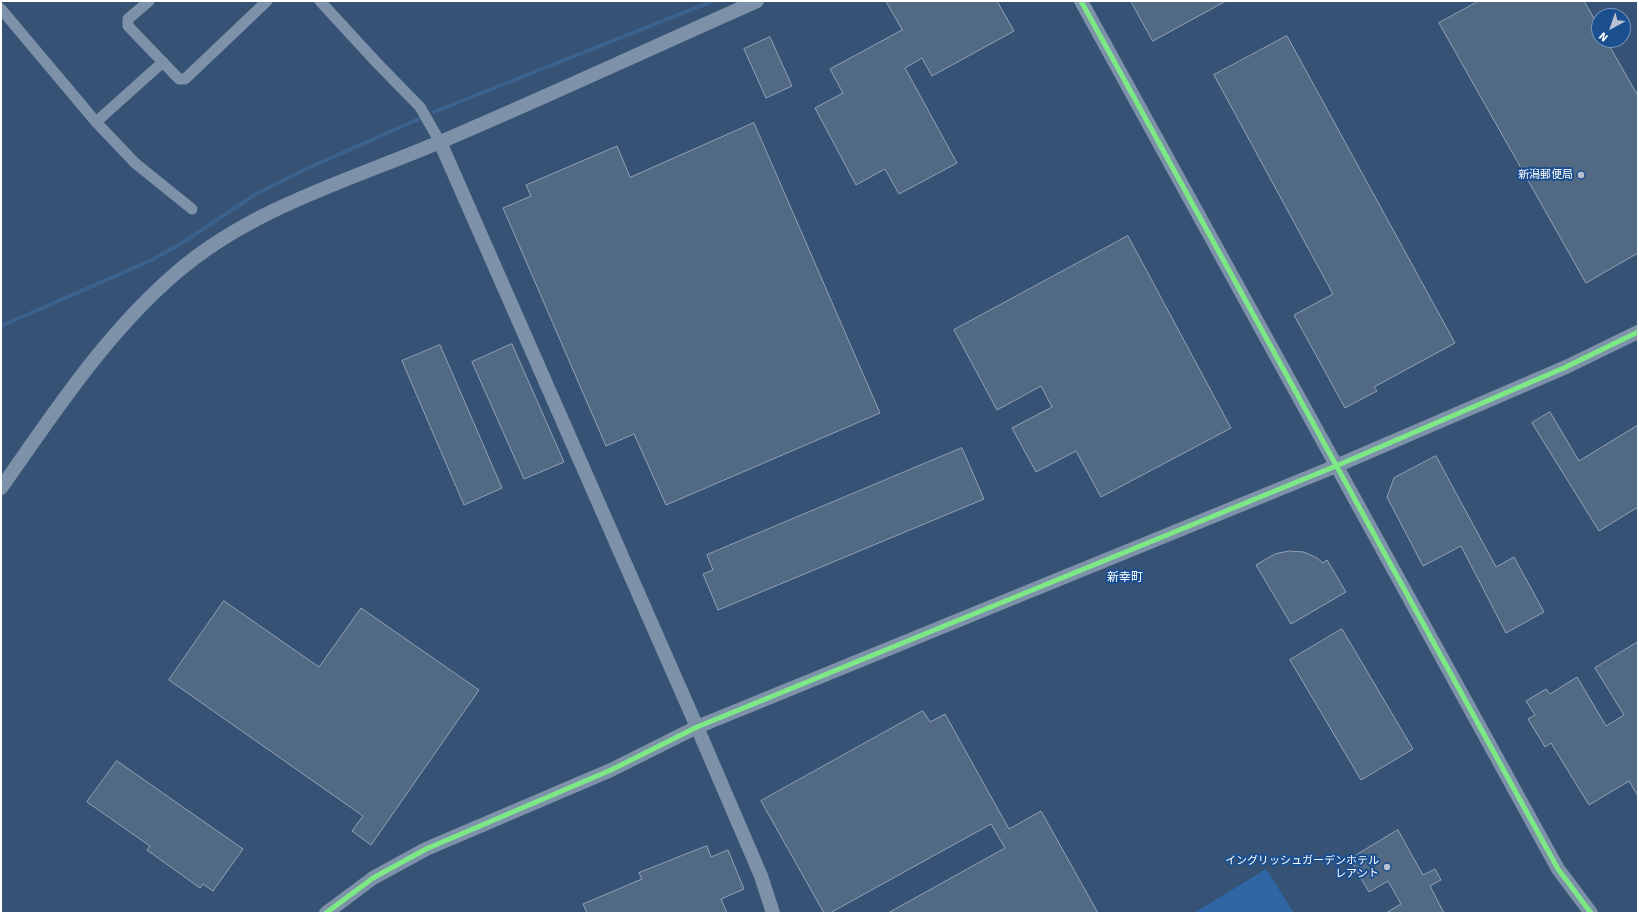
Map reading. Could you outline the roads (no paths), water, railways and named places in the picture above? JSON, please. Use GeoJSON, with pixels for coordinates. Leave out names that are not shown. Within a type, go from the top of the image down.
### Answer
{"type":"FeatureCollection","features":[{"type":"Feature","properties":{"kind":"street"},"geometry":{"type":"LineString","coordinates":[[149,1],[128,20],[128,26],[179,79],[185,79],[267,1]]}},
{"type":"Feature","properties":{"kind":"street"},"geometry":{"type":"LineString","coordinates":[[320,1],[420,107],[440,142],[697,726],[761,876],[773,913]]}},
{"type":"Feature","properties":{"kind":"street"},"geometry":{"type":"LineString","coordinates":[[1,488],[67,394],[119,330],[176,273],[206,250],[234,233],[300,198],[440,142],[757,1]]}},
{"type":"Feature","properties":{"kind":"street"},"geometry":{"type":"LineString","coordinates":[[1081,1],[1558,869],[1591,913]]}},
{"type":"Feature","properties":{"kind":"street"},"geometry":{"type":"LineString","coordinates":[[1,9],[96,122],[135,163],[192,209]]}},
{"type":"Feature","properties":{"kind":"street"},"geometry":{"type":"LineString","coordinates":[[96,122],[163,62]]}},
{"type":"Feature","properties":{"kind":"street"},"geometry":{"type":"LineString","coordinates":[[326,913],[373,878],[426,849],[611,770],[697,726],[1336,466],[1566,367],[1638,332]]}},
{"type":"Feature","properties":{"kind":"waterway"},"geometry":{"type":"LineString","coordinates":[[434,112],[713,1]]}},
{"type":"Feature","properties":{"kind":"waterway"},"geometry":{"type":"LineString","coordinates":[[1,326],[152,260],[182,243],[256,194],[306,169],[421,118]]}},
{"type":"Feature","properties":{"kind":"place","name":"新潟郵便局"},"geometry":{"type":"Point","coordinates":[1581,175]}},
{"type":"Feature","properties":{"kind":"place","name":"イングリッシュガーデンホテル レアント"},"geometry":{"type":"Point","coordinates":[1387,867]}},
{"type":"Feature","properties":{"kind":"district","name":"新幸町"},"geometry":{"type":"Point","coordinates":[1125,578]}}]}
